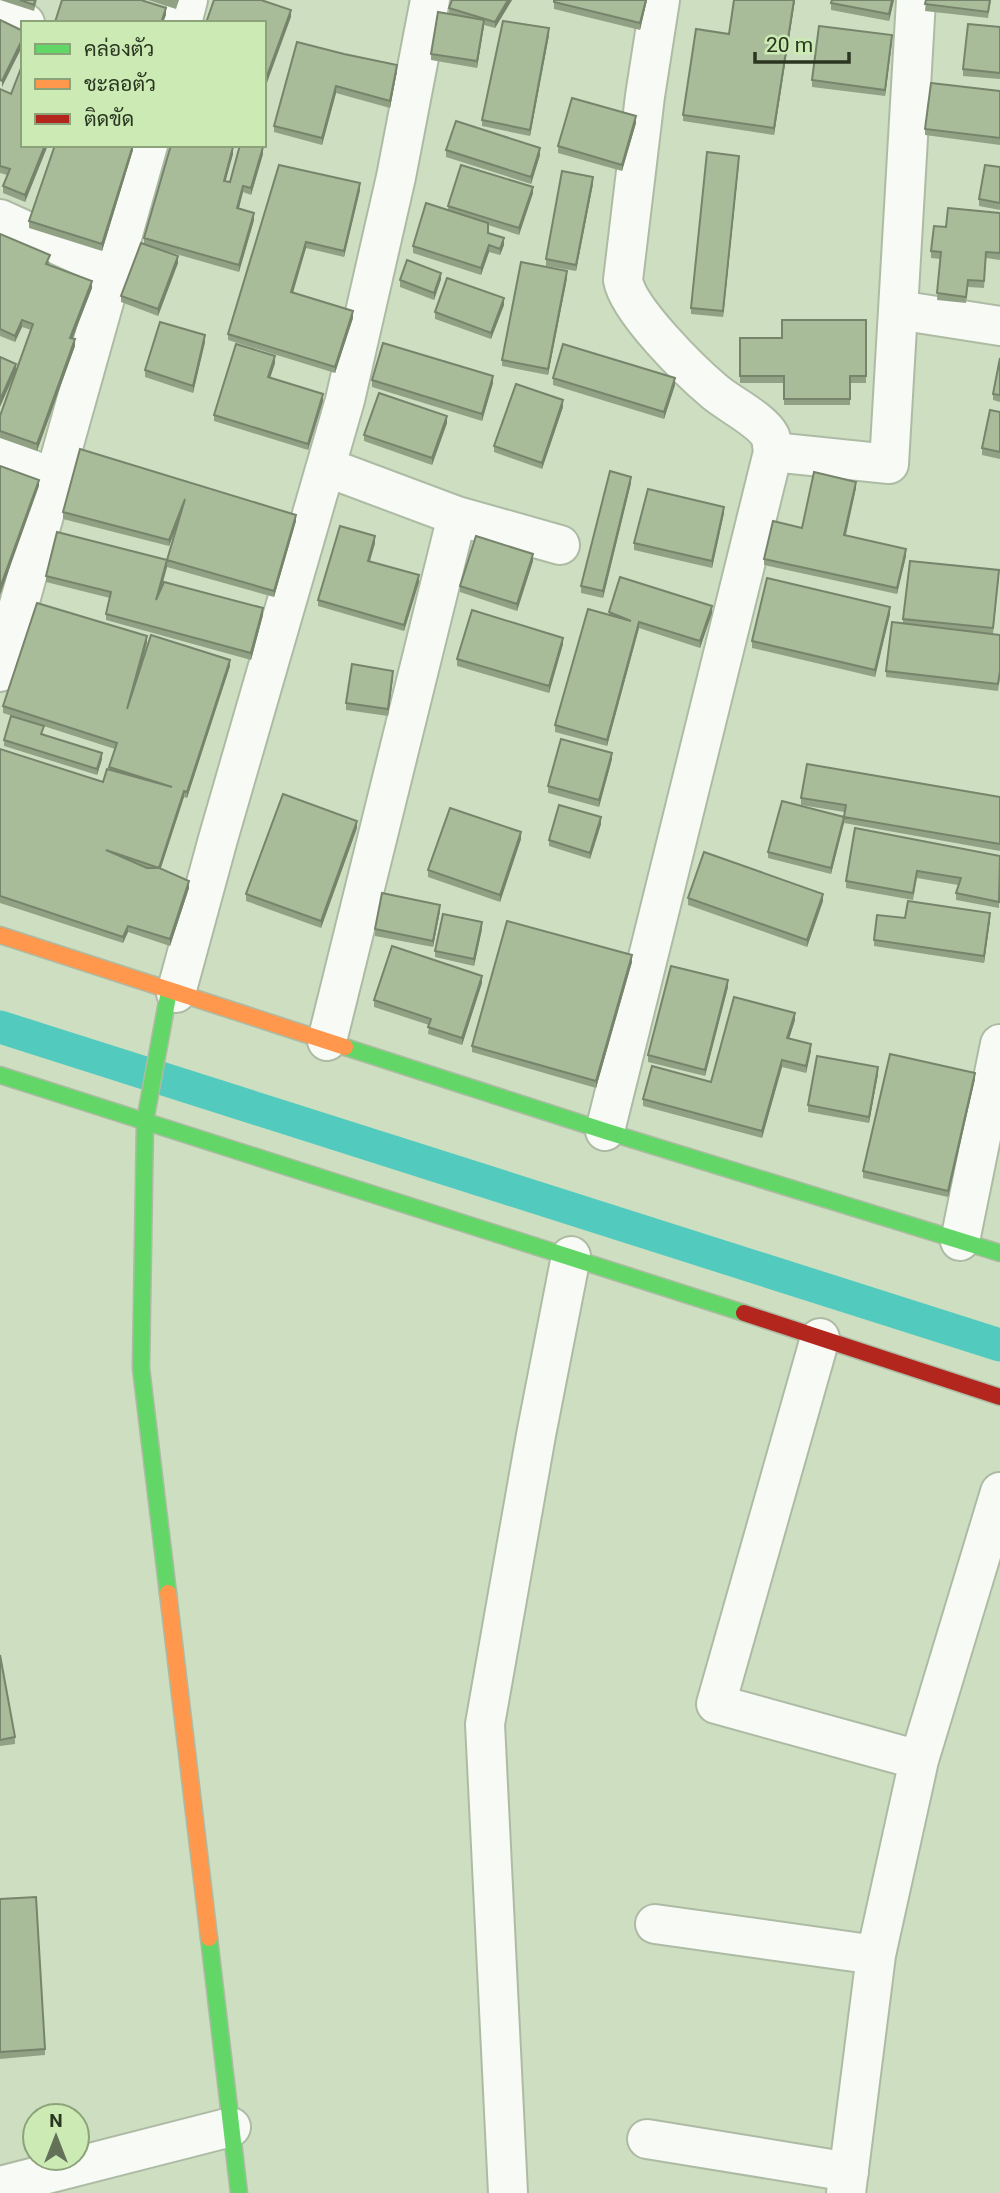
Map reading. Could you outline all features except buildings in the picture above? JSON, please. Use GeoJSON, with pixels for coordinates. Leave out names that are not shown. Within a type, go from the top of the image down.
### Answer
{"type":"FeatureCollection","features":[{"type":"Feature","properties":{"kind":"street"},"geometry":{"type":"LineString","coordinates":[[183,21],[188,0]]}},
{"type":"Feature","properties":{"kind":"street"},"geometry":{"type":"LineString","coordinates":[[239,2193],[141,1368],[145,1121],[172,992],[345,400],[397,177],[430,0]]}},
{"type":"Feature","properties":{"kind":"street"},"geometry":{"type":"LineString","coordinates":[[605,1131],[772,452],[769,436],[760,425],[713,391],[648,323],[624,288],[632,197],[660,0]]}},
{"type":"Feature","properties":{"kind":"street"},"geometry":{"type":"LineString","coordinates":[[772,452],[890,464],[916,0]]}},
{"type":"Feature","properties":{"kind":"street"},"geometry":{"type":"LineString","coordinates":[[0,13],[21,21]]}},
{"type":"Feature","properties":{"kind":"street"},"geometry":{"type":"LineString","coordinates":[[0,673],[147,147]]}},
{"type":"Feature","properties":{"kind":"street"},"geometry":{"type":"LineString","coordinates":[[0,219],[113,270]]}},
{"type":"Feature","properties":{"kind":"street"},"geometry":{"type":"LineString","coordinates":[[898,310],[1000,327]]}},
{"type":"Feature","properties":{"kind":"street"},"geometry":{"type":"LineString","coordinates":[[0,456],[54,478]]}},
{"type":"Feature","properties":{"kind":"street"},"geometry":{"type":"LineString","coordinates":[[326,467],[457,516],[560,545]]}},
{"type":"Feature","properties":{"kind":"street"},"geometry":{"type":"LineString","coordinates":[[327,1041],[457,516]]}},
{"type":"Feature","properties":{"kind":"street"},"geometry":{"type":"LineString","coordinates":[[0,935],[605,1131],[1000,1253]]}},
{"type":"Feature","properties":{"kind":"street"},"geometry":{"type":"LineString","coordinates":[[960,1241],[1000,1044]]}},
{"type":"Feature","properties":{"kind":"street"},"geometry":{"type":"LineString","coordinates":[[0,1075],[571,1256],[1000,1397]]}},
{"type":"Feature","properties":{"kind":"street"},"geometry":{"type":"LineString","coordinates":[[508,2193],[485,1724],[571,1256]]}},
{"type":"Feature","properties":{"kind":"street"},"geometry":{"type":"LineString","coordinates":[[820,1338],[716,1704],[919,1760]]}},
{"type":"Feature","properties":{"kind":"street"},"geometry":{"type":"LineString","coordinates":[[647,2140],[847,2183],[876,1955],[919,1760],[1000,1492]]}},
{"type":"Feature","properties":{"kind":"street"},"geometry":{"type":"LineString","coordinates":[[654,1924],[876,1955]]}},
{"type":"Feature","properties":{"kind":"street"},"geometry":{"type":"LineString","coordinates":[[0,2186],[231,2127]]}},
{"type":"Feature","properties":{"kind":"waterway"},"geometry":{"type":"LineString","coordinates":[[0,1027],[1000,1345]]}},
{"type":"Feature","properties":{"kind":"traffic: fast"},"geometry":{"type":"LineString","coordinates":[[168,1593],[141,1368],[145,1121],[169,991]]}},
{"type":"Feature","properties":{"kind":"traffic: fast"},"geometry":{"type":"LineString","coordinates":[[345,1047],[605,1131],[1000,1253]]}},
{"type":"Feature","properties":{"kind":"traffic: fast"},"geometry":{"type":"LineString","coordinates":[[0,1075],[744,1313]]}},
{"type":"Feature","properties":{"kind":"traffic: fast"},"geometry":{"type":"LineString","coordinates":[[209,1938],[239,2193]]}},
{"type":"Feature","properties":{"kind":"traffic: slow"},"geometry":{"type":"LineString","coordinates":[[0,935],[345,1047]]}},
{"type":"Feature","properties":{"kind":"traffic: slow"},"geometry":{"type":"LineString","coordinates":[[168,1593],[209,1938]]}},
{"type":"Feature","properties":{"kind":"traffic: jam"},"geometry":{"type":"LineString","coordinates":[[744,1313],[1000,1397]]}}]}
